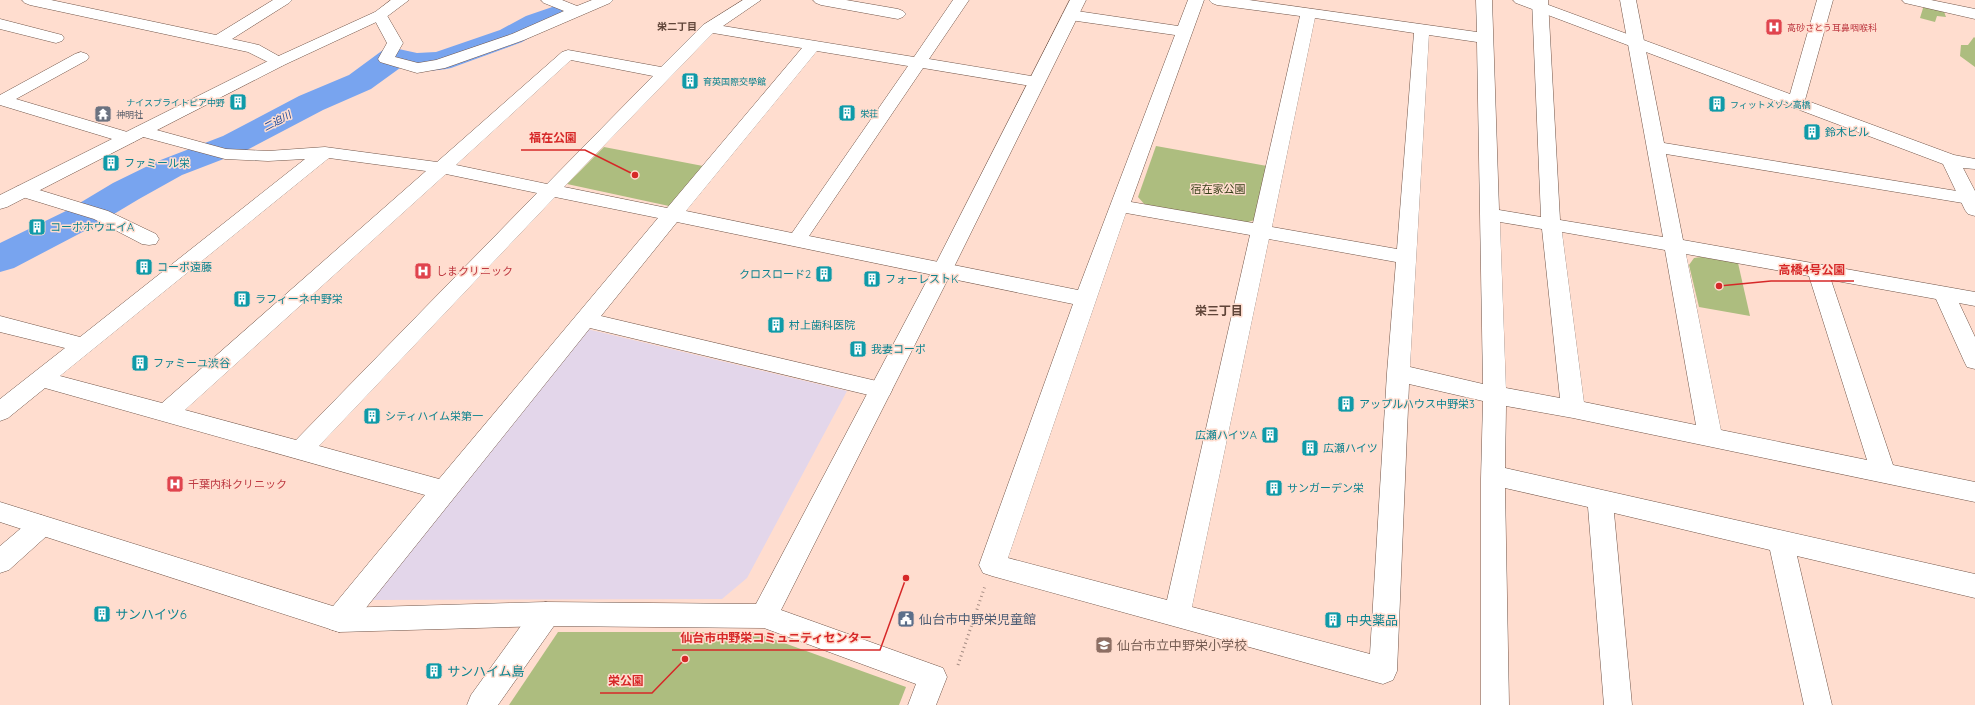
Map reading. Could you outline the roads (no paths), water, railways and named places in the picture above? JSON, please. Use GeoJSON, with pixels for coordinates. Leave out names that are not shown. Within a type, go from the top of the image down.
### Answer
{"type":"FeatureCollection","features":[{"type":"Feature","properties":{"kind":"street"},"geometry":{"type":"LineString","coordinates":[[30,0],[253,48],[278,62]]}},
{"type":"Feature","properties":{"kind":"street"},"geometry":{"type":"LineString","coordinates":[[218,41],[284,0]]}},
{"type":"Feature","properties":{"kind":"street"},"geometry":{"type":"LineString","coordinates":[[0,203],[278,62],[380,15],[401,0]]}},
{"type":"Feature","properties":{"kind":"street"},"geometry":{"type":"LineString","coordinates":[[549,0],[576,11]]}},
{"type":"Feature","properties":{"kind":"street"},"geometry":{"type":"LineString","coordinates":[[380,15],[395,43],[391,61],[417,68],[439,65],[518,37],[576,11],[605,0]]}},
{"type":"Feature","properties":{"kind":"street"},"geometry":{"type":"LineString","coordinates":[[300,451],[550,190],[710,28],[753,0]]}},
{"type":"Feature","properties":{"kind":"street"},"geometry":{"type":"LineString","coordinates":[[821,0],[898,14]]}},
{"type":"Feature","properties":{"kind":"street"},"geometry":{"type":"LineString","coordinates":[[796,241],[961,0]]}},
{"type":"Feature","properties":{"kind":"street"},"geometry":{"type":"LineString","coordinates":[[1196,0],[1085,299],[992,565],[1383,671],[1398,373],[1422,29]]}},
{"type":"Feature","properties":{"kind":"street"},"geometry":{"type":"LineString","coordinates":[[1217,0],[1296,7],[1422,29],[1485,38]]}},
{"type":"Feature","properties":{"kind":"street"},"geometry":{"type":"LineString","coordinates":[[1484,0],[1495,395],[1493,479],[1495,705]]}},
{"type":"Feature","properties":{"kind":"street"},"geometry":{"type":"LineString","coordinates":[[1521,0],[1540,4],[1637,43],[1950,160],[1975,164]]}},
{"type":"Feature","properties":{"kind":"street"},"geometry":{"type":"LineString","coordinates":[[1628,0],[1637,43],[1672,245],[1710,437]]}},
{"type":"Feature","properties":{"kind":"street"},"geometry":{"type":"LineString","coordinates":[[1796,103],[1825,0]]}},
{"type":"Feature","properties":{"kind":"street"},"geometry":{"type":"LineString","coordinates":[[1910,0],[1975,14]]}},
{"type":"Feature","properties":{"kind":"street"},"geometry":{"type":"LineString","coordinates":[[1540,4],[1551,225],[1573,409]]}},
{"type":"Feature","properties":{"kind":"street"},"geometry":{"type":"LineString","coordinates":[[1177,616],[1261,231],[1296,7]]}},
{"type":"Feature","properties":{"kind":"street"},"geometry":{"type":"LineString","coordinates":[[764,616],[942,271],[1074,8],[1184,32]]}},
{"type":"Feature","properties":{"kind":"street"},"geometry":{"type":"LineString","coordinates":[[0,24],[56,38]]}},
{"type":"Feature","properties":{"kind":"street"},"geometry":{"type":"LineString","coordinates":[[710,28],[1037,82]]}},
{"type":"Feature","properties":{"kind":"street"},"geometry":{"type":"LineString","coordinates":[[338,620],[813,45]]}},
{"type":"Feature","properties":{"kind":"street"},"geometry":{"type":"LineString","coordinates":[[165,414],[568,55],[666,73]]}},
{"type":"Feature","properties":{"kind":"street"},"geometry":{"type":"LineString","coordinates":[[4,103],[81,57]]}},
{"type":"Feature","properties":{"kind":"street"},"geometry":{"type":"LineString","coordinates":[[4,103],[218,152],[268,156],[325,152],[442,168],[1085,299]]}},
{"type":"Feature","properties":{"kind":"street"},"geometry":{"type":"LineString","coordinates":[[1655,147],[1972,204]]}},
{"type":"Feature","properties":{"kind":"street"},"geometry":{"type":"LineString","coordinates":[[0,412],[325,152]]}},
{"type":"Feature","properties":{"kind":"street"},"geometry":{"type":"LineString","coordinates":[[1950,160],[1972,204]]}},
{"type":"Feature","properties":{"kind":"street"},"geometry":{"type":"LineString","coordinates":[[23,191],[94,213],[149,239]]}},
{"type":"Feature","properties":{"kind":"street"},"geometry":{"type":"LineString","coordinates":[[1120,206],[1407,257]]}},
{"type":"Feature","properties":{"kind":"street"},"geometry":{"type":"LineString","coordinates":[[1489,214],[1817,270],[1975,299]]}},
{"type":"Feature","properties":{"kind":"street"},"geometry":{"type":"LineString","coordinates":[[1817,270],[1884,474]]}},
{"type":"Feature","properties":{"kind":"street"},"geometry":{"type":"LineString","coordinates":[[1944,293],[1975,361]]}},
{"type":"Feature","properties":{"kind":"street"},"geometry":{"type":"LineString","coordinates":[[587,320],[881,390]]}},
{"type":"Feature","properties":{"kind":"street"},"geometry":{"type":"LineString","coordinates":[[0,324],[82,346]]}},
{"type":"Feature","properties":{"kind":"street"},"geometry":{"type":"LineString","coordinates":[[1398,373],[1495,395],[1573,409],[1975,492]]}},
{"type":"Feature","properties":{"kind":"street"},"geometry":{"type":"LineString","coordinates":[[42,379],[444,490]]}},
{"type":"Feature","properties":{"kind":"street"},"geometry":{"type":"LineString","coordinates":[[1493,479],[1506,478],[1975,586]]}},
{"type":"Feature","properties":{"kind":"street"},"geometry":{"type":"LineString","coordinates":[[1600,500],[1618,705]]}},
{"type":"Feature","properties":{"kind":"street"},"geometry":{"type":"LineString","coordinates":[[0,512],[338,620],[546,614],[764,616],[932,677],[922,705]]}},
{"type":"Feature","properties":{"kind":"street"},"geometry":{"type":"LineString","coordinates":[[0,562],[41,526]]}},
{"type":"Feature","properties":{"kind":"street"},"geometry":{"type":"LineString","coordinates":[[1781,541],[1818,705]]}},
{"type":"Feature","properties":{"kind":"street"},"geometry":{"type":"LineString","coordinates":[[481,705],[546,614]]}},
{"type":"Feature","properties":{"kind":"waterway","name":"二迫川"},"geometry":{"type":"LineString","coordinates":[[0,259],[81,218],[126,191],[170,168],[235,143],[311,103],[360,82],[394,57],[417,62],[440,61],[511,36],[536,22],[561,13]]}},
{"type":"Feature","properties":{"kind":"place","name":"高砂さとう耳鼻咽喉科"},"geometry":{"type":"Point","coordinates":[1774,27]}},
{"type":"Feature","properties":{"kind":"place","name":"育英国際交學館"},"geometry":{"type":"Point","coordinates":[690,81]}},
{"type":"Feature","properties":{"kind":"place","name":"ナイスブライトピア中野"},"geometry":{"type":"Point","coordinates":[238,102]}},
{"type":"Feature","properties":{"kind":"place","name":"フィットメゾン高橋"},"geometry":{"type":"Point","coordinates":[1717,104]}},
{"type":"Feature","properties":{"kind":"place","name":"栄荘"},"geometry":{"type":"Point","coordinates":[847,113]}},
{"type":"Feature","properties":{"kind":"place","name":"神明社"},"geometry":{"type":"Point","coordinates":[103,114]}},
{"type":"Feature","properties":{"kind":"place","name":"鈴木ビル"},"geometry":{"type":"Point","coordinates":[1812,132]}},
{"type":"Feature","properties":{"kind":"place","name":"ファミール栄"},"geometry":{"type":"Point","coordinates":[111,163]}},
{"type":"Feature","properties":{"kind":"place","name":"福在公園"},"geometry":{"type":"Point","coordinates":[635,175]}},
{"type":"Feature","properties":{"kind":"place","name":"コーポホウエイA"},"geometry":{"type":"Point","coordinates":[37,227]}},
{"type":"Feature","properties":{"kind":"place","name":"コーポ遠藤"},"geometry":{"type":"Point","coordinates":[144,267]}},
{"type":"Feature","properties":{"kind":"place","name":"しまクリニック"},"geometry":{"type":"Point","coordinates":[423,271]}},
{"type":"Feature","properties":{"kind":"place","name":"クロスロード2"},"geometry":{"type":"Point","coordinates":[824,274]}},
{"type":"Feature","properties":{"kind":"place","name":"フォーレストK"},"geometry":{"type":"Point","coordinates":[872,279]}},
{"type":"Feature","properties":{"kind":"place","name":"高橋4号公園"},"geometry":{"type":"Point","coordinates":[1719,286]}},
{"type":"Feature","properties":{"kind":"place","name":"ラフィーネ中野栄"},"geometry":{"type":"Point","coordinates":[242,299]}},
{"type":"Feature","properties":{"kind":"place","name":"村上歯科医院"},"geometry":{"type":"Point","coordinates":[776,325]}},
{"type":"Feature","properties":{"kind":"place","name":"我妻コーポ"},"geometry":{"type":"Point","coordinates":[858,349]}},
{"type":"Feature","properties":{"kind":"place","name":"ファミーユ渋谷"},"geometry":{"type":"Point","coordinates":[140,363]}},
{"type":"Feature","properties":{"kind":"place","name":"アップルハウス中野栄3"},"geometry":{"type":"Point","coordinates":[1346,404]}},
{"type":"Feature","properties":{"kind":"place","name":"シティハイム栄第一"},"geometry":{"type":"Point","coordinates":[372,416]}},
{"type":"Feature","properties":{"kind":"place","name":"広瀬ハイツA"},"geometry":{"type":"Point","coordinates":[1270,435]}},
{"type":"Feature","properties":{"kind":"place","name":"広瀬ハイツ"},"geometry":{"type":"Point","coordinates":[1310,448]}},
{"type":"Feature","properties":{"kind":"place","name":"千葉内科クリニック"},"geometry":{"type":"Point","coordinates":[175,484]}},
{"type":"Feature","properties":{"kind":"place","name":"サンガーデン栄"},"geometry":{"type":"Point","coordinates":[1274,488]}},
{"type":"Feature","properties":{"kind":"place","name":"仙台市中野栄コミュニティセンター"},"geometry":{"type":"Point","coordinates":[906,578]}},
{"type":"Feature","properties":{"kind":"place","name":"サンハイツ6"},"geometry":{"type":"Point","coordinates":[102,614]}},
{"type":"Feature","properties":{"kind":"place","name":"仙台市中野栄児童館"},"geometry":{"type":"Point","coordinates":[906,619]}},
{"type":"Feature","properties":{"kind":"place","name":"中央薬品"},"geometry":{"type":"Point","coordinates":[1333,620]}},
{"type":"Feature","properties":{"kind":"place","name":"仙台市立中野栄小学校"},"geometry":{"type":"Point","coordinates":[1104,645]}},
{"type":"Feature","properties":{"kind":"place","name":"栄公園"},"geometry":{"type":"Point","coordinates":[685,659]}},
{"type":"Feature","properties":{"kind":"place","name":"サンハイム島"},"geometry":{"type":"Point","coordinates":[434,671]}},
{"type":"Feature","properties":{"kind":"district","name":"栄二丁目"},"geometry":{"type":"Point","coordinates":[677,26]}},
{"type":"Feature","properties":{"kind":"district","name":"栄三丁目"},"geometry":{"type":"Point","coordinates":[1219,310]}},
{"type":"Feature","properties":{"kind":"park label","name":"宿在家公園"},"geometry":{"type":"Point","coordinates":[1218,189]}}]}
